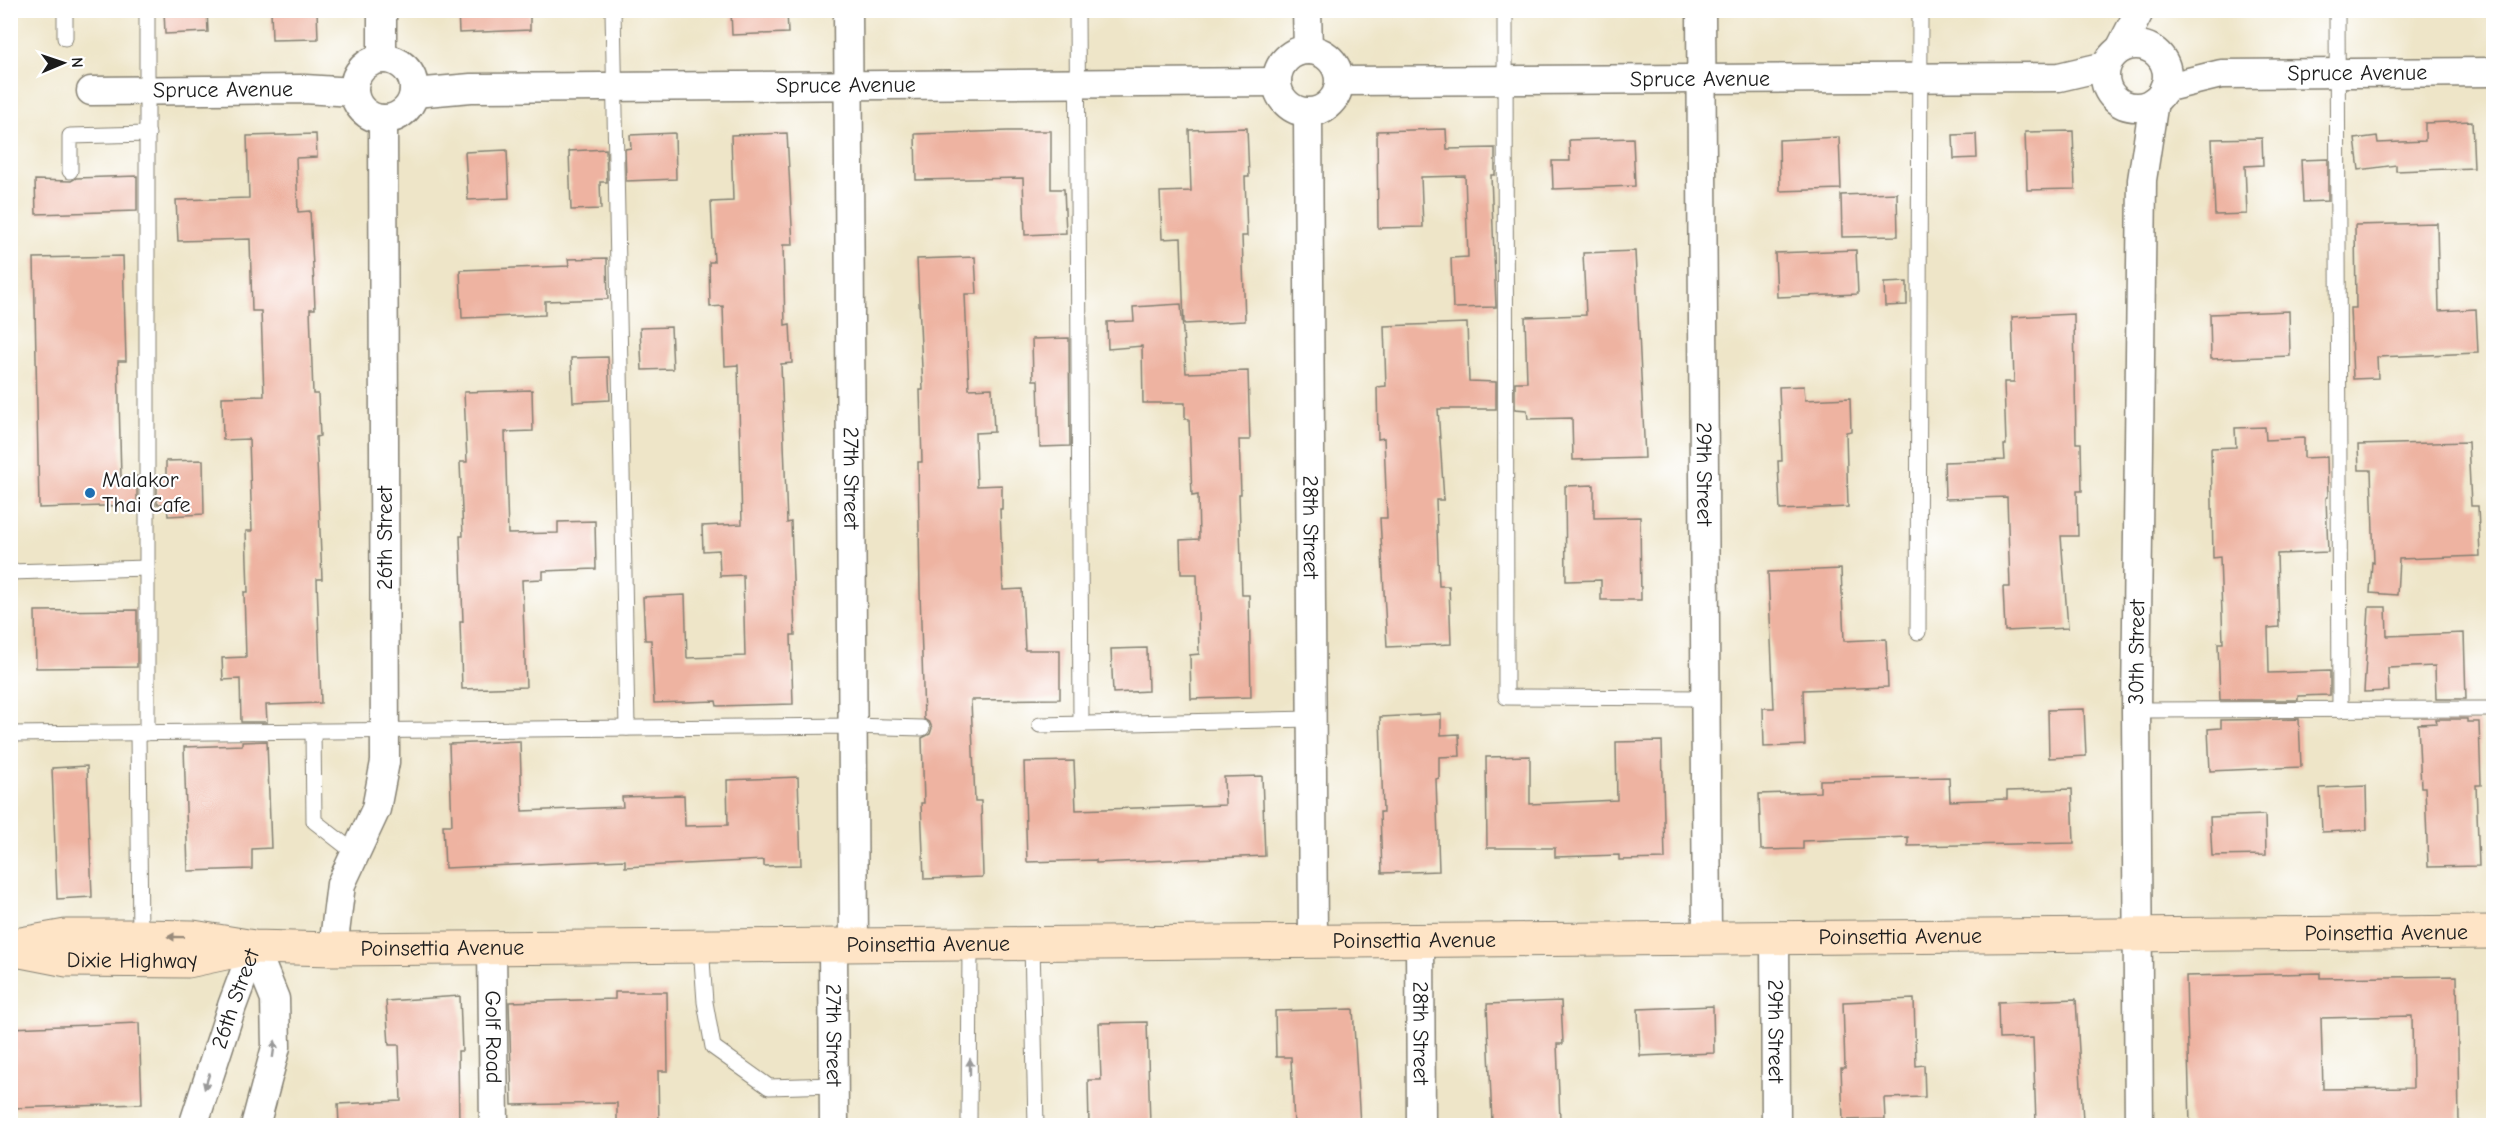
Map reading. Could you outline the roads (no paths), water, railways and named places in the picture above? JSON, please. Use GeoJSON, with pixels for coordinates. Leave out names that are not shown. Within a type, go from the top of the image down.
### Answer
{"type":"FeatureCollection","features":[{"type":"Feature","properties":{"kind":"street"},"geometry":{"type":"LineString","coordinates":[[382,10],[382,59]]}},
{"type":"Feature","properties":{"kind":"street","name":"27th Street"},"geometry":{"type":"LineString","coordinates":[[834,1125],[834,1084],[844,945],[852,726],[848,10]]}},
{"type":"Feature","properties":{"kind":"street"},"geometry":{"type":"LineString","coordinates":[[1307,10],[1308,50]]}},
{"type":"Feature","properties":{"kind":"street","name":"29th Street"},"geometry":{"type":"LineString","coordinates":[[1701,10],[1707,938]]}},
{"type":"Feature","properties":{"kind":"street"},"geometry":{"type":"LineString","coordinates":[[2140,10],[2156,54]]}},
{"type":"Feature","properties":{"kind":"street"},"geometry":{"type":"LineString","coordinates":[[2114,78],[2140,10]]}},
{"type":"Feature","properties":{"kind":"street","name":"Spruce Avenue"},"geometry":{"type":"LineString","coordinates":[[2114,78],[2140,45],[2156,54],[2221,74],[2493,72]]}},
{"type":"Feature","properties":{"kind":"street"},"geometry":{"type":"LineString","coordinates":[[1308,50],[1326,56],[1338,71],[1340,81],[1338,91],[1327,107],[1308,113],[1290,107],[1283,100],[1278,92],[1277,82],[1282,63],[1298,51],[1308,50]]}},
{"type":"Feature","properties":{"kind":"street","name":"30th Street"},"geometry":{"type":"LineString","coordinates":[[2139,1125],[2136,710],[2142,180],[2159,95],[2167,74],[2156,54]]}},
{"type":"Feature","properties":{"kind":"street"},"geometry":{"type":"LineString","coordinates":[[382,59],[392,59],[407,68],[414,84],[414,93],[412,102],[400,115],[382,119],[374,117],[360,107],[354,92],[358,73],[365,66],[382,59]]}},
{"type":"Feature","properties":{"kind":"street","name":"Spruce Avenue"},"geometry":{"type":"LineString","coordinates":[[1340,81],[1921,76],[2114,78],[2140,107],[2159,95],[2221,74]]}},
{"type":"Feature","properties":{"kind":"street","name":"30th Street"},"geometry":{"type":"LineString","coordinates":[[2114,78],[2142,180]]}},
{"type":"Feature","properties":{"kind":"street","name":"Spruce Avenue"},"geometry":{"type":"LineString","coordinates":[[414,93],[471,88],[1277,82]]}},
{"type":"Feature","properties":{"kind":"street","name":"Spruce Avenue"},"geometry":{"type":"LineString","coordinates":[[91,91],[304,89],[354,92]]}},
{"type":"Feature","properties":{"kind":"street","name":"28th Street"},"geometry":{"type":"LineString","coordinates":[[1308,113],[1313,941]]}},
{"type":"Feature","properties":{"kind":"street","name":"26th Street"},"geometry":{"type":"LineString","coordinates":[[333,949],[340,884],[367,831],[382,786],[387,730],[382,119]]}},
{"type":"Feature","properties":{"kind":"street","name":"Poinsettia Avenue"},"geometry":{"type":"LineString","coordinates":[[333,949],[2493,932]]}},
{"type":"Feature","properties":{"kind":"street","name":"Dixie Highway"},"geometry":{"type":"LineString","coordinates":[[10,947],[66,936],[140,936],[193,937],[254,947],[333,949]]}},
{"type":"Feature","properties":{"kind":"street","name":"29th Street"},"geometry":{"type":"LineString","coordinates":[[1775,937],[1776,1125]]}},
{"type":"Feature","properties":{"kind":"street","name":"28th Street"},"geometry":{"type":"LineString","coordinates":[[1420,940],[1421,1125]]}},
{"type":"Feature","properties":{"kind":"street","name":"Dixie Highway"},"geometry":{"type":"LineString","coordinates":[[10,947],[67,960],[188,961],[254,947]]}},
{"type":"Feature","properties":{"kind":"street","name":"26th Street"},"geometry":{"type":"LineString","coordinates":[[193,1125],[254,947]]}},
{"type":"Feature","properties":{"kind":"street","name":"26th Street"},"geometry":{"type":"LineString","coordinates":[[254,947],[275,999],[276,1047],[255,1125]]}},
{"type":"Feature","properties":{"kind":"street","name":"Golf Road"},"geometry":{"type":"LineString","coordinates":[[492,947],[494,1125]]}},
{"type":"Feature","properties":{"kind":"lane"},"geometry":{"type":"LineString","coordinates":[[65,10],[65,38]]}},
{"type":"Feature","properties":{"kind":"lane"},"geometry":{"type":"LineString","coordinates":[[140,936],[142,733],[147,568],[147,10]]}},
{"type":"Feature","properties":{"kind":"lane"},"geometry":{"type":"LineString","coordinates":[[614,10],[627,728]]}},
{"type":"Feature","properties":{"kind":"lane"},"geometry":{"type":"LineString","coordinates":[[1077,10],[1081,722]]}},
{"type":"Feature","properties":{"kind":"lane"},"geometry":{"type":"LineString","coordinates":[[1505,10],[1506,697],[1705,698]]}},
{"type":"Feature","properties":{"kind":"lane"},"geometry":{"type":"LineString","coordinates":[[1918,632],[1920,10]]}},
{"type":"Feature","properties":{"kind":"lane"},"geometry":{"type":"LineString","coordinates":[[2337,10],[2340,710]]}},
{"type":"Feature","properties":{"kind":"lane"},"geometry":{"type":"LineString","coordinates":[[70,171],[70,136],[148,134]]}},
{"type":"Feature","properties":{"kind":"lane"},"geometry":{"type":"LineString","coordinates":[[10,572],[147,568]]}},
{"type":"Feature","properties":{"kind":"lane"},"geometry":{"type":"LineString","coordinates":[[2136,710],[2493,709]]}},
{"type":"Feature","properties":{"kind":"lane"},"geometry":{"type":"LineString","coordinates":[[1040,725],[1081,722],[1312,719]]}},
{"type":"Feature","properties":{"kind":"lane"},"geometry":{"type":"LineString","coordinates":[[10,734],[852,726],[922,728]]}},
{"type":"Feature","properties":{"kind":"lane"},"geometry":{"type":"LineString","coordinates":[[313,731],[314,821],[355,853]]}},
{"type":"Feature","properties":{"kind":"lane"},"geometry":{"type":"LineString","coordinates":[[1032,943],[1036,1125]]}},
{"type":"Feature","properties":{"kind":"lane"},"geometry":{"type":"LineString","coordinates":[[969,1125],[970,944]]}},
{"type":"Feature","properties":{"kind":"lane"},"geometry":{"type":"LineString","coordinates":[[701,946],[705,1002],[713,1047],[769,1087],[834,1084]]}},
{"type":"Feature","properties":{"kind":"place","name":"Malakor Thai Cafe"},"geometry":{"type":"Point","coordinates":[90,493]}}]}
